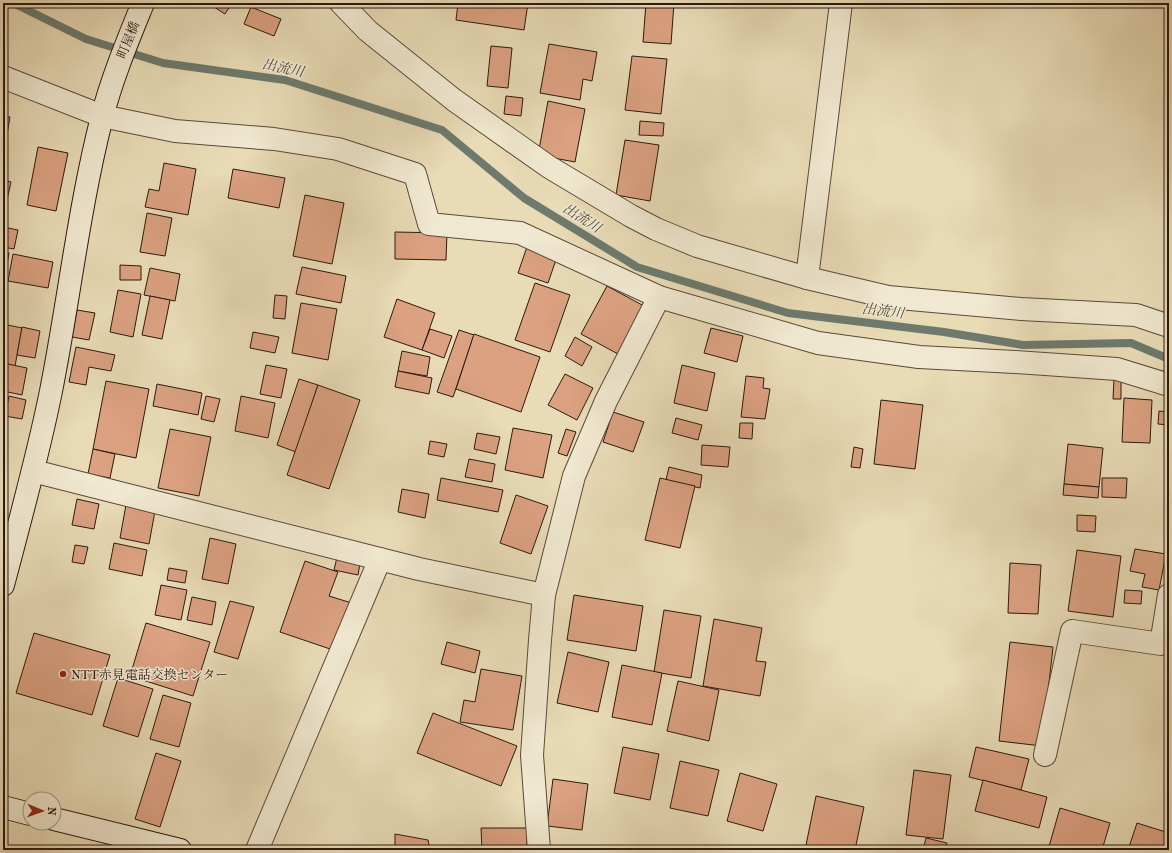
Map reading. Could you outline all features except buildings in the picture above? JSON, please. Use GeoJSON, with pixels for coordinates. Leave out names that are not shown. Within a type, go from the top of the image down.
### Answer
{"type":"FeatureCollection","features":[{"type":"Feature","properties":{"kind":"street","name":"町屋橋"},"geometry":{"type":"LineString","coordinates":[[3,585],[33,471],[51,390],[91,164],[102,116],[114,77],[143,3]]}},
{"type":"Feature","properties":{"kind":"street"},"geometry":{"type":"LineString","coordinates":[[341,3],[368,31],[454,100],[549,167],[600,198],[656,229],[697,246],[807,278],[888,296],[1021,309],[1136,315],[1169,326]]}},
{"type":"Feature","properties":{"kind":"street"},"geometry":{"type":"LineString","coordinates":[[807,278],[841,3]]}},
{"type":"Feature","properties":{"kind":"street"},"geometry":{"type":"LineString","coordinates":[[3,77],[102,116],[175,131],[274,138],[338,148],[416,174],[429,224],[520,233],[659,297],[818,343],[919,357],[1117,369],[1169,385]]}},
{"type":"Feature","properties":{"kind":"street"},"geometry":{"type":"LineString","coordinates":[[539,850],[532,755],[544,595],[574,476],[606,401],[659,297]]}},
{"type":"Feature","properties":{"kind":"street"},"geometry":{"type":"LineString","coordinates":[[33,471],[419,569],[544,595]]}},
{"type":"Feature","properties":{"kind":"street"},"geometry":{"type":"LineString","coordinates":[[257,850],[380,559]]}},
{"type":"Feature","properties":{"kind":"street"},"geometry":{"type":"LineString","coordinates":[[1045,755],[1072,631],[1161,644],[1169,595]]}},
{"type":"Feature","properties":{"kind":"street"},"geometry":{"type":"LineString","coordinates":[[3,807],[22,812]]}},
{"type":"Feature","properties":{"kind":"street"},"geometry":{"type":"LineString","coordinates":[[62,821],[180,850]]}},
{"type":"Feature","properties":{"kind":"waterway","name":"出流川"},"geometry":{"type":"LineString","coordinates":[[13,3],[86,39],[163,63],[285,80],[442,130],[524,198],[637,267],[788,313],[944,332],[1023,345],[1131,343],[1169,359]]}},
{"type":"Feature","properties":{"kind":"place","name":"NTT赤見電話交換センター"},"geometry":{"type":"Point","coordinates":[63,674]}}]}
